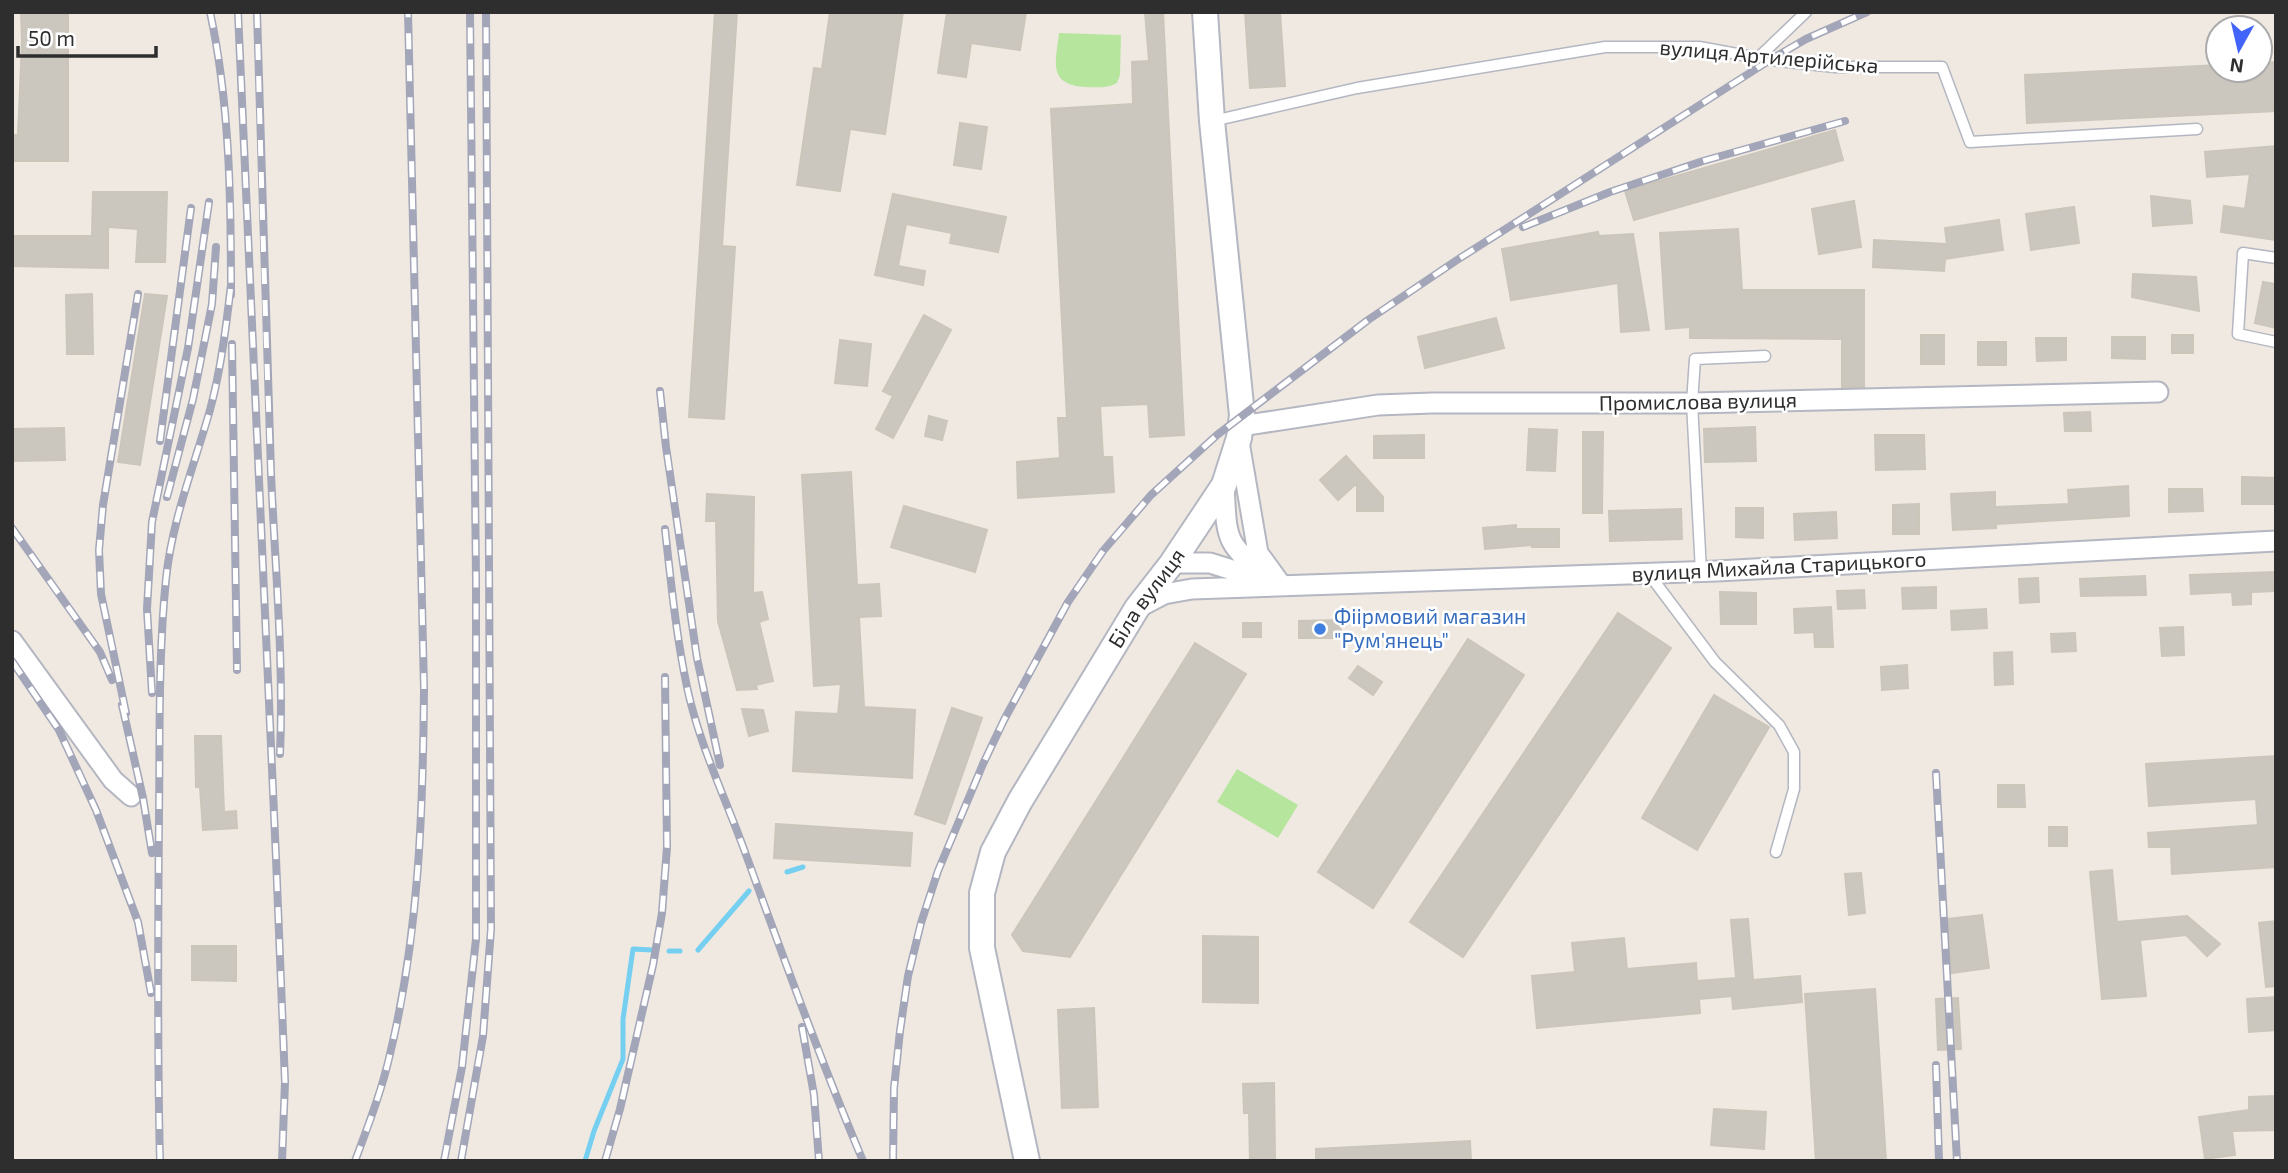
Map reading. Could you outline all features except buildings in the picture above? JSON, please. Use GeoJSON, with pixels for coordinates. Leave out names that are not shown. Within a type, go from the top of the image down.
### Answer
{"type":"FeatureCollection","features":[{"type":"Feature","properties":{"kind":"street","name":"Біла вулиця"},"geometry":{"type":"LineString","coordinates":[[1027,1161],[982,948],[982,893],[993,852],[1020,801],[1137,608],[1172,563],[1224,485],[1240,432],[1242,415],[1212,121],[1205,12]]}},
{"type":"Feature","properties":{"kind":"street","name":"Промислова вулиця"},"geometry":{"type":"LineString","coordinates":[[1240,432],[1378,405],[1419,403],[1692,403],[2158,392]]}},
{"type":"Feature","properties":{"kind":"street"},"geometry":{"type":"LineString","coordinates":[[1240,432],[1258,553],[1282,586]]}},
{"type":"Feature","properties":{"kind":"street"},"geometry":{"type":"LineString","coordinates":[[1224,485],[1227,534],[1241,557],[1282,586]]}},
{"type":"Feature","properties":{"kind":"street","name":"вулиця Михайла Старицького"},"geometry":{"type":"LineString","coordinates":[[1137,608],[1164,594],[1192,589],[1701,571],[2276,541]]}},
{"type":"Feature","properties":{"kind":"street","name":"вулиця Михайла Старицького"},"geometry":{"type":"LineString","coordinates":[[1172,563],[1210,563],[1282,586]]}},
{"type":"Feature","properties":{"kind":"street"},"geometry":{"type":"LineString","coordinates":[[12,640],[113,780],[131,796]]}},
{"type":"Feature","properties":{"kind":"lane"},"geometry":{"type":"LineString","coordinates":[[1758,58],[1806,12]]}},
{"type":"Feature","properties":{"kind":"lane","name":"вулиця Артилерійська"},"geometry":{"type":"LineString","coordinates":[[1212,121],[1357,88],[1605,47],[1699,47],[1758,58],[1835,67],[1942,67],[1969,142],[2197,129]]}},
{"type":"Feature","properties":{"kind":"lane"},"geometry":{"type":"LineString","coordinates":[[2276,258],[2243,253],[2238,334],[2276,342]]}},
{"type":"Feature","properties":{"kind":"lane"},"geometry":{"type":"LineString","coordinates":[[1701,571],[1692,403],[1695,359],[1765,356]]}},
{"type":"Feature","properties":{"kind":"lane"},"geometry":{"type":"LineString","coordinates":[[1648,573],[1715,662],[1779,725],[1794,752],[1794,789],[1776,852]]}},
{"type":"Feature","properties":{"kind":"green space"},"geometry":{"type":"Polygon","coordinates":[[[1059,33],[1121,35],[1120,75],[1117,83],[1105,87],[1084,87],[1064,81],[1056,69],[1059,33]]]}},
{"type":"Feature","properties":{"kind":"green space"},"geometry":{"type":"Polygon","coordinates":[[[1237,769],[1298,805],[1278,838],[1217,802],[1237,769]]]}},
{"type":"Feature","properties":{"kind":"waterway"},"geometry":{"type":"LineString","coordinates":[[787,872],[803,867]]}},
{"type":"Feature","properties":{"kind":"waterway"},"geometry":{"type":"LineString","coordinates":[[698,950],[749,891]]}},
{"type":"Feature","properties":{"kind":"waterway"},"geometry":{"type":"LineString","coordinates":[[585,1161],[623,1059],[623,1019],[633,949],[652,950]]}},
{"type":"Feature","properties":{"kind":"waterway"},"geometry":{"type":"LineString","coordinates":[[669,951],[680,951]]}},
{"type":"Feature","properties":{"kind":"railway"},"geometry":{"type":"LineString","coordinates":[[210,12],[225,117],[230,188],[231,295]]}},
{"type":"Feature","properties":{"kind":"railway"},"geometry":{"type":"LineString","coordinates":[[238,12],[285,1082],[282,1161]]}},
{"type":"Feature","properties":{"kind":"railway"},"geometry":{"type":"LineString","coordinates":[[257,12],[271,473],[280,649],[280,754]]}},
{"type":"Feature","properties":{"kind":"railway"},"geometry":{"type":"LineString","coordinates":[[355,1161],[383,1081],[400,1009],[418,872],[424,688],[408,12]]}},
{"type":"Feature","properties":{"kind":"railway"},"geometry":{"type":"LineString","coordinates":[[444,1161],[462,1067],[476,939],[476,579],[470,12]]}},
{"type":"Feature","properties":{"kind":"railway"},"geometry":{"type":"LineString","coordinates":[[461,1161],[483,1036],[491,929],[486,12]]}},
{"type":"Feature","properties":{"kind":"railway"},"geometry":{"type":"LineString","coordinates":[[893,1161],[894,1088],[908,976],[938,871],[1004,720],[1068,602],[1103,551],[1151,495],[1217,435],[1368,320],[1770,60],[1806,39],[1867,12]]}},
{"type":"Feature","properties":{"kind":"railway"},"geometry":{"type":"LineString","coordinates":[[1523,227],[1610,192],[1703,161],[1845,121]]}},
{"type":"Feature","properties":{"kind":"railway"},"geometry":{"type":"LineString","coordinates":[[152,693],[147,609],[152,522],[188,348],[209,202]]}},
{"type":"Feature","properties":{"kind":"railway"},"geometry":{"type":"LineString","coordinates":[[160,441],[191,208]]}},
{"type":"Feature","properties":{"kind":"railway"},"geometry":{"type":"LineString","coordinates":[[167,497],[193,399],[212,304],[216,247]]}},
{"type":"Feature","properties":{"kind":"railway"},"geometry":{"type":"LineString","coordinates":[[160,1161],[158,903],[163,608],[173,536],[217,379],[231,285]]}},
{"type":"Feature","properties":{"kind":"railway"},"geometry":{"type":"LineString","coordinates":[[126,713],[101,594],[99,550],[103,505],[138,294]]}},
{"type":"Feature","properties":{"kind":"railway"},"geometry":{"type":"LineString","coordinates":[[232,344],[237,670]]}},
{"type":"Feature","properties":{"kind":"railway"},"geometry":{"type":"LineString","coordinates":[[660,391],[697,658],[720,765]]}},
{"type":"Feature","properties":{"kind":"railway"},"geometry":{"type":"LineString","coordinates":[[12,528],[100,652],[112,680]]}},
{"type":"Feature","properties":{"kind":"railway"},"geometry":{"type":"LineString","coordinates":[[665,529],[680,648],[698,729],[863,1161]]}},
{"type":"Feature","properties":{"kind":"railway"},"geometry":{"type":"LineString","coordinates":[[12,661],[59,730],[96,810],[138,922],[151,993]]}},
{"type":"Feature","properties":{"kind":"railway"},"geometry":{"type":"LineString","coordinates":[[605,1161],[620,1109],[662,913],[667,847],[665,677]]}},
{"type":"Feature","properties":{"kind":"railway"},"geometry":{"type":"LineString","coordinates":[[122,705],[143,798],[152,853]]}},
{"type":"Feature","properties":{"kind":"railway"},"geometry":{"type":"LineString","coordinates":[[1936,773],[1957,1161]]}},
{"type":"Feature","properties":{"kind":"railway"},"geometry":{"type":"LineString","coordinates":[[802,1027],[814,1095],[819,1161]]}},
{"type":"Feature","properties":{"kind":"railway"},"geometry":{"type":"LineString","coordinates":[[1936,1065],[1939,1161]]}},
{"type":"Feature","properties":{"kind":"place","name":"Фіірмовий магазин \"Рум'янець\""},"geometry":{"type":"Point","coordinates":[1320,629]}}]}
